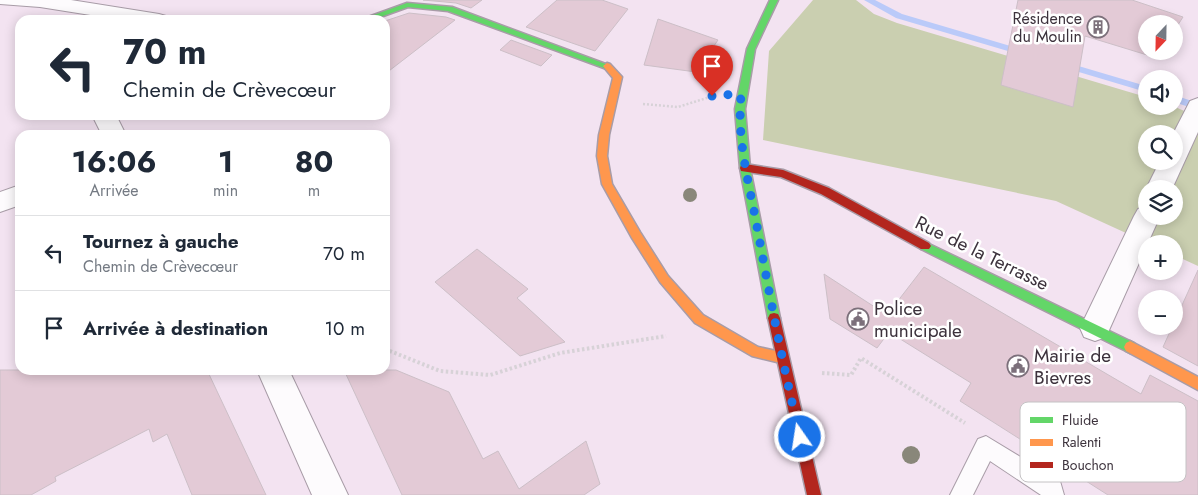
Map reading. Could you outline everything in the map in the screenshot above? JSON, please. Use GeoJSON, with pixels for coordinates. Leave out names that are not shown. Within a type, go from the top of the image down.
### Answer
{"type":"FeatureCollection","features":[{"type":"Feature","properties":{"kind":"street"},"geometry":{"type":"LineString","coordinates":[[6,0],[20,15]]}},
{"type":"Feature","properties":{"kind":"street"},"geometry":{"type":"LineString","coordinates":[[6,0],[40,1],[128,15]]}},
{"type":"Feature","properties":{"kind":"street"},"geometry":{"type":"LineString","coordinates":[[774,0],[751,49],[740,109],[745,168],[781,357],[814,495]]}},
{"type":"Feature","properties":{"kind":"street"},"geometry":{"type":"LineString","coordinates":[[378,15],[407,5],[449,9],[606,65],[618,78],[602,156],[607,184],[664,279],[699,319],[756,352],[781,357]]}},
{"type":"Feature","properties":{"kind":"street"},"geometry":{"type":"LineString","coordinates":[[1183,139],[1195,113]]}},
{"type":"Feature","properties":{"kind":"street","name":"Rue de la Terrasse"},"geometry":{"type":"LineString","coordinates":[[745,168],[783,174],[825,191],[915,241],[1095,328],[1198,384]]}},
{"type":"Feature","properties":{"kind":"street"},"geometry":{"type":"LineString","coordinates":[[1095,328],[1143,225]]}},
{"type":"Feature","properties":{"kind":"street"},"geometry":{"type":"LineString","coordinates":[[275,375],[330,495]]}},
{"type":"Feature","properties":{"kind":"lane"},"geometry":{"type":"LineString","coordinates":[[961,495],[986,446],[1020,468]]}},
{"type":"Feature","properties":{"kind":"lane"},"geometry":{"type":"LineString","coordinates":[[1041,482],[1052,489],[1053,495]]}},
{"type":"Feature","properties":{"kind":"path"},"geometry":{"type":"LineString","coordinates":[[612,102],[678,107],[722,94],[741,96]]}},
{"type":"Feature","properties":{"kind":"path"},"geometry":{"type":"LineString","coordinates":[[390,351],[440,371],[490,375],[560,353],[683,333],[699,319]]}},
{"type":"Feature","properties":{"kind":"path"},"geometry":{"type":"LineString","coordinates":[[784,371],[851,375],[861,358],[968,425]]}},
{"type":"Feature","properties":{"kind":"green space"},"geometry":{"type":"Polygon","coordinates":[[[813,0],[856,0],[874,14],[897,23],[1138,95],[1138,115],[1183,115],[1183,110],[1198,117],[1198,266],[1183,259],[1183,235],[1138,235],[1138,239],[1056,201],[763,140],[769,51],[813,0]]]}},
{"type":"Feature","properties":{"kind":"building"},"geometry":{"type":"Polygon","coordinates":[[[423,0],[482,0],[471,8],[456,3],[423,0]]]}},
{"type":"Feature","properties":{"kind":"building"},"geometry":{"type":"Polygon","coordinates":[[[557,0],[602,0],[628,9],[595,51],[526,27],[557,0]]]}},
{"type":"Feature","properties":{"kind":"building"},"geometry":{"type":"Polygon","coordinates":[[[1018,0],[1132,0],[1177,15],[1138,15],[1138,52],[1085,36],[1073,107],[1001,85],[1018,0]]]}},
{"type":"Feature","properties":{"kind":"building"},"geometry":{"type":"Polygon","coordinates":[[[409,13],[446,17],[455,20],[390,70],[390,19],[409,13]]]}},
{"type":"Feature","properties":{"kind":"building"},"geometry":{"type":"Polygon","coordinates":[[[658,19],[718,40],[696,72],[644,65],[658,19]]]}},
{"type":"Feature","properties":{"kind":"building"},"geometry":{"type":"Polygon","coordinates":[[[511,40],[552,55],[541,66],[500,50],[511,40]]]}},
{"type":"Feature","properties":{"kind":"building"},"geometry":{"type":"Polygon","coordinates":[[[477,249],[528,289],[517,298],[565,342],[520,356],[435,282],[477,249]]]}},
{"type":"Feature","properties":{"kind":"building","name":"Mairie de Bievres"},"geometry":{"type":"Polygon","coordinates":[[[924,267],[1141,394],[1150,375],[1198,401],[1198,495],[1108,495],[1088,482],[1186,482],[1186,402],[1020,402],[1020,439],[960,401],[971,383],[889,332],[877,348],[830,319],[824,274],[887,315],[924,267]]]}},
{"type":"Feature","properties":{"kind":"building"},"geometry":{"type":"Polygon","coordinates":[[[1198,270],[1198,366],[1163,347],[1168,335],[1183,335],[1183,303],[1198,270]]]}},
{"type":"Feature","properties":{"kind":"building"},"geometry":{"type":"Polygon","coordinates":[[[0,370],[15,370],[15,375],[209,375],[266,495],[192,495],[167,434],[153,442],[149,429],[55,477],[56,481],[31,495],[0,495],[0,370]]]}},
{"type":"Feature","properties":{"kind":"building"},"geometry":{"type":"Polygon","coordinates":[[[390,370],[396,370],[449,392],[483,459],[498,451],[519,489],[586,441],[600,484],[584,495],[402,495],[346,375],[390,375],[390,370]]]}},
{"type":"Feature","properties":{"kind":"waterway"},"geometry":{"type":"LineString","coordinates":[[868,0],[899,16],[1024,53]]}},
{"type":"Feature","properties":{"kind":"waterway"},"geometry":{"type":"LineString","coordinates":[[1065,65],[1138,87]]}},
{"type":"Feature","properties":{"kind":"waterway"},"geometry":{"type":"LineString","coordinates":[[1183,101],[1198,107]]}},
{"type":"Feature","properties":{"kind":"traffic: fast"},"geometry":{"type":"LineString","coordinates":[[774,0],[751,49],[740,109],[745,168],[774,318]]}},
{"type":"Feature","properties":{"kind":"traffic: fast"},"geometry":{"type":"LineString","coordinates":[[378,15],[407,5],[449,9],[607,66]]}},
{"type":"Feature","properties":{"kind":"traffic: fast"},"geometry":{"type":"LineString","coordinates":[[925,246],[1130,347]]}},
{"type":"Feature","properties":{"kind":"traffic: slow"},"geometry":{"type":"LineString","coordinates":[[607,66],[618,77],[604,135],[602,156],[607,184],[636,235],[664,279],[699,319],[756,352],[781,357]]}},
{"type":"Feature","properties":{"kind":"traffic: slow"},"geometry":{"type":"LineString","coordinates":[[1130,347],[1198,384]]}},
{"type":"Feature","properties":{"kind":"traffic: jam"},"geometry":{"type":"LineString","coordinates":[[745,168],[783,174],[825,191],[925,246]]}},
{"type":"Feature","properties":{"kind":"traffic: jam"},"geometry":{"type":"LineString","coordinates":[[774,318],[814,495]]}},
{"type":"Feature","properties":{"kind":"place","name":"Résidence du Moulin"},"geometry":{"type":"Point","coordinates":[1098,27]}},
{"type":"Feature","properties":{"kind":"place","name":"Police municipale"},"geometry":{"type":"Point","coordinates":[858,319]}},
{"type":"Feature","properties":{"kind":"place","name":"Mairie de Bievres"},"geometry":{"type":"Point","coordinates":[1018,366]}},
{"type":"Feature","properties":{"kind":"route"},"geometry":{"type":"LineString","coordinates":[[712,96],[722,94],[741,96],[740,109],[745,168],[781,357],[800,437]]}}]}
